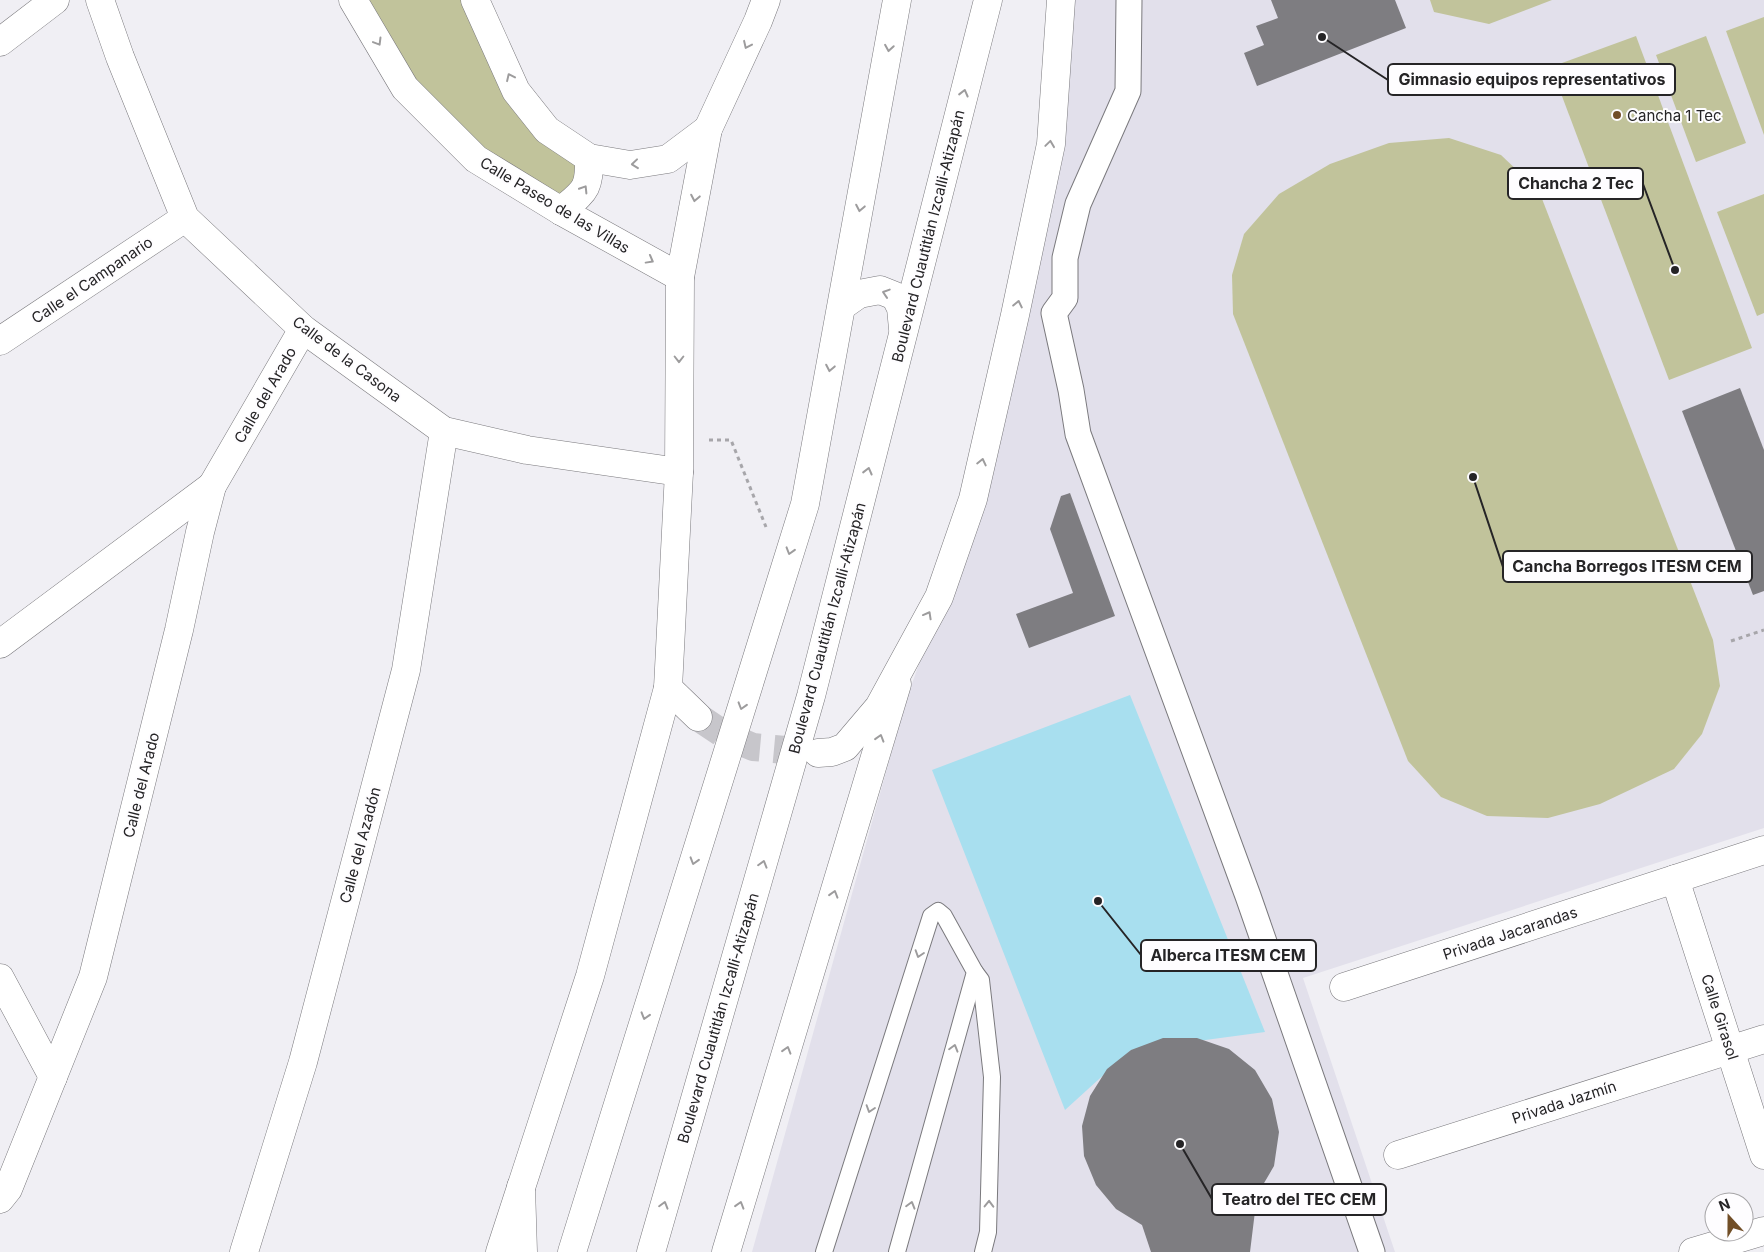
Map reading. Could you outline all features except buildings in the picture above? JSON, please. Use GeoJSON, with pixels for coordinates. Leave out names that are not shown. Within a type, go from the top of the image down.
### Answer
{"type":"FeatureCollection","features":[{"type":"Feature","properties":{"kind":"street"},"geometry":{"type":"LineString","coordinates":[[0,42],[55,0]]}},
{"type":"Feature","properties":{"kind":"street","name":"Calle de la Casona"},"geometry":{"type":"LineString","coordinates":[[100,0],[120,56],[185,218],[303,328],[444,431],[526,450],[679,460]]}},
{"type":"Feature","properties":{"kind":"street","name":"Calle Paseo de las Villas"},"geometry":{"type":"LineString","coordinates":[[353,0],[405,88],[476,159],[561,211],[680,277]]}},
{"type":"Feature","properties":{"kind":"street"},"geometry":{"type":"LineString","coordinates":[[475,0],[516,91],[547,130],[589,158],[630,165],[668,159],[708,129]]}},
{"type":"Feature","properties":{"kind":"street"},"geometry":{"type":"LineString","coordinates":[[500,1252],[590,976],[668,688],[679,460],[680,277],[708,129],[766,0]]}},
{"type":"Feature","properties":{"kind":"street"},"geometry":{"type":"LineString","coordinates":[[572,1252],[805,504],[897,0]]}},
{"type":"Feature","properties":{"kind":"street","name":"Boulevard Cuautitlán Izcalli-Atizapán"},"geometry":{"type":"LineString","coordinates":[[651,1252],[811,696],[988,0]]}},
{"type":"Feature","properties":{"kind":"street"},"geometry":{"type":"LineString","coordinates":[[818,752],[832,752],[846,747],[879,707],[904,657],[939,597],[973,499],[1015,315],[1051,144],[1060,0]]}},
{"type":"Feature","properties":{"kind":"street"},"geometry":{"type":"LineString","coordinates":[[1129,0],[1128,91],[1078,204],[1065,258],[1065,298],[1054,313],[1071,390],[1078,434],[1248,896],[1372,1252]]}},
{"type":"Feature","properties":{"kind":"street"},"geometry":{"type":"LineString","coordinates":[[561,211],[587,187],[589,158]]}},
{"type":"Feature","properties":{"kind":"street","name":"Calle el Campanario"},"geometry":{"type":"LineString","coordinates":[[0,341],[185,218]]}},
{"type":"Feature","properties":{"kind":"street"},"geometry":{"type":"LineString","coordinates":[[842,306],[859,294],[880,290],[894,296],[902,308],[903,334]]}},
{"type":"Feature","properties":{"kind":"street","name":"Calle del Arado"},"geometry":{"type":"LineString","coordinates":[[0,1199],[8,1189],[93,977],[179,630],[212,486],[303,328]]}},
{"type":"Feature","properties":{"kind":"street","name":"Calle del Azadón"},"geometry":{"type":"LineString","coordinates":[[244,1252],[303,1062],[406,670],[444,431]]}},
{"type":"Feature","properties":{"kind":"street","name":"Calle del Arado"},"geometry":{"type":"LineString","coordinates":[[0,644],[212,486]]}},
{"type":"Feature","properties":{"kind":"street"},"geometry":{"type":"LineString","coordinates":[[726,1252],[904,657]]}},
{"type":"Feature","properties":{"kind":"street"},"geometry":{"type":"LineString","coordinates":[[668,688],[698,717]]}},
{"type":"Feature","properties":{"kind":"street","name":"Privada Jacarandas"},"geometry":{"type":"LineString","coordinates":[[1344,987],[1764,850]]}},
{"type":"Feature","properties":{"kind":"street","name":"Calle Girasol"},"geometry":{"type":"LineString","coordinates":[[1676,879],[1764,1155]]}},
{"type":"Feature","properties":{"kind":"street"},"geometry":{"type":"LineString","coordinates":[[0,978],[53,1077]]}},
{"type":"Feature","properties":{"kind":"street","name":"Privada Jazmín"},"geometry":{"type":"LineString","coordinates":[[1398,1155],[1764,1040]]}},
{"type":"Feature","properties":{"kind":"street"},"geometry":{"type":"LineString","coordinates":[[521,1187],[523,1252]]}},
{"type":"Feature","properties":{"kind":"street"},"geometry":{"type":"LineString","coordinates":[[1693,1252],[1764,1231]]}},
{"type":"Feature","properties":{"kind":"lane"},"geometry":{"type":"LineString","coordinates":[[824,1252],[931,916],[938,911],[944,916],[981,980],[992,1076],[988,1232],[982,1252]]}},
{"type":"Feature","properties":{"kind":"lane"},"geometry":{"type":"LineString","coordinates":[[898,1252],[975,972]]}},
{"type":"Feature","properties":{"kind":"path"},"geometry":{"type":"LineString","coordinates":[[679,460],[683,440],[731,440],[766,528]]}},
{"type":"Feature","properties":{"kind":"path"},"geometry":{"type":"LineString","coordinates":[[1731,642],[1764,630]]}},
{"type":"Feature","properties":{"kind":"shaded area"},"geometry":{"type":"Polygon","coordinates":[[[1072,0],[1764,0],[1764,828],[1303,978],[1395,1252],[752,1252],[905,704],[978,494],[1072,0]]]}},
{"type":"Feature","properties":{"kind":"green space"},"geometry":{"type":"Polygon","coordinates":[[[365,0],[465,0],[580,163],[577,182],[561,197],[480,151],[412,84],[365,0]]]}},
{"type":"Feature","properties":{"kind":"green space"},"geometry":{"type":"Polygon","coordinates":[[[1430,0],[1552,0],[1489,24],[1434,12],[1430,0]]]}},
{"type":"Feature","properties":{"kind":"green space"},"geometry":{"type":"Polygon","coordinates":[[[1764,17],[1764,135],[1726,31],[1764,17]]]}},
{"type":"Feature","properties":{"kind":"green space"},"geometry":{"type":"Polygon","coordinates":[[[1636,36],[1752,348],[1669,380],[1551,67],[1636,36]]]}},
{"type":"Feature","properties":{"kind":"green space"},"geometry":{"type":"Polygon","coordinates":[[[1706,36],[1746,143],[1696,162],[1656,55],[1706,36]]]}},
{"type":"Feature","properties":{"kind":"green space"},"geometry":{"type":"Polygon","coordinates":[[[1449,138],[1501,155],[1539,191],[1713,640],[1720,686],[1702,734],[1674,769],[1600,804],[1548,818],[1487,816],[1441,797],[1408,761],[1233,314],[1232,275],[1244,234],[1279,194],[1330,164],[1389,143],[1449,138]]]}},
{"type":"Feature","properties":{"kind":"green space"},"geometry":{"type":"Polygon","coordinates":[[[1764,194],[1764,313],[1757,316],[1717,212],[1764,194]]]}},
{"type":"Feature","properties":{"kind":"water"},"geometry":{"type":"Polygon","coordinates":[[[1130,695],[1265,1032],[1131,1050],[1065,1110],[932,770],[1130,695]]]}},
{"type":"Feature","properties":{"kind":"tunnel"},"geometry":{"type":"LineString","coordinates":[[698,717],[725,735],[753,747],[818,753]]}},
{"type":"Feature","properties":{"kind":"place","name":"Gimnasio equipos representativos"},"geometry":{"type":"Point","coordinates":[1322,37]}},
{"type":"Feature","properties":{"kind":"place","name":"Cancha 1 Tec"},"geometry":{"type":"Point","coordinates":[1617,115]}},
{"type":"Feature","properties":{"kind":"place","name":"Chancha 2 Tec"},"geometry":{"type":"Point","coordinates":[1675,270]}},
{"type":"Feature","properties":{"kind":"place","name":"Cancha Borregos ITESM CEM"},"geometry":{"type":"Point","coordinates":[1473,477]}},
{"type":"Feature","properties":{"kind":"place","name":"Alberca ITESM CEM"},"geometry":{"type":"Point","coordinates":[1098,901]}},
{"type":"Feature","properties":{"kind":"place","name":"Teatro del TEC CEM"},"geometry":{"type":"Point","coordinates":[1180,1144]}}]}
